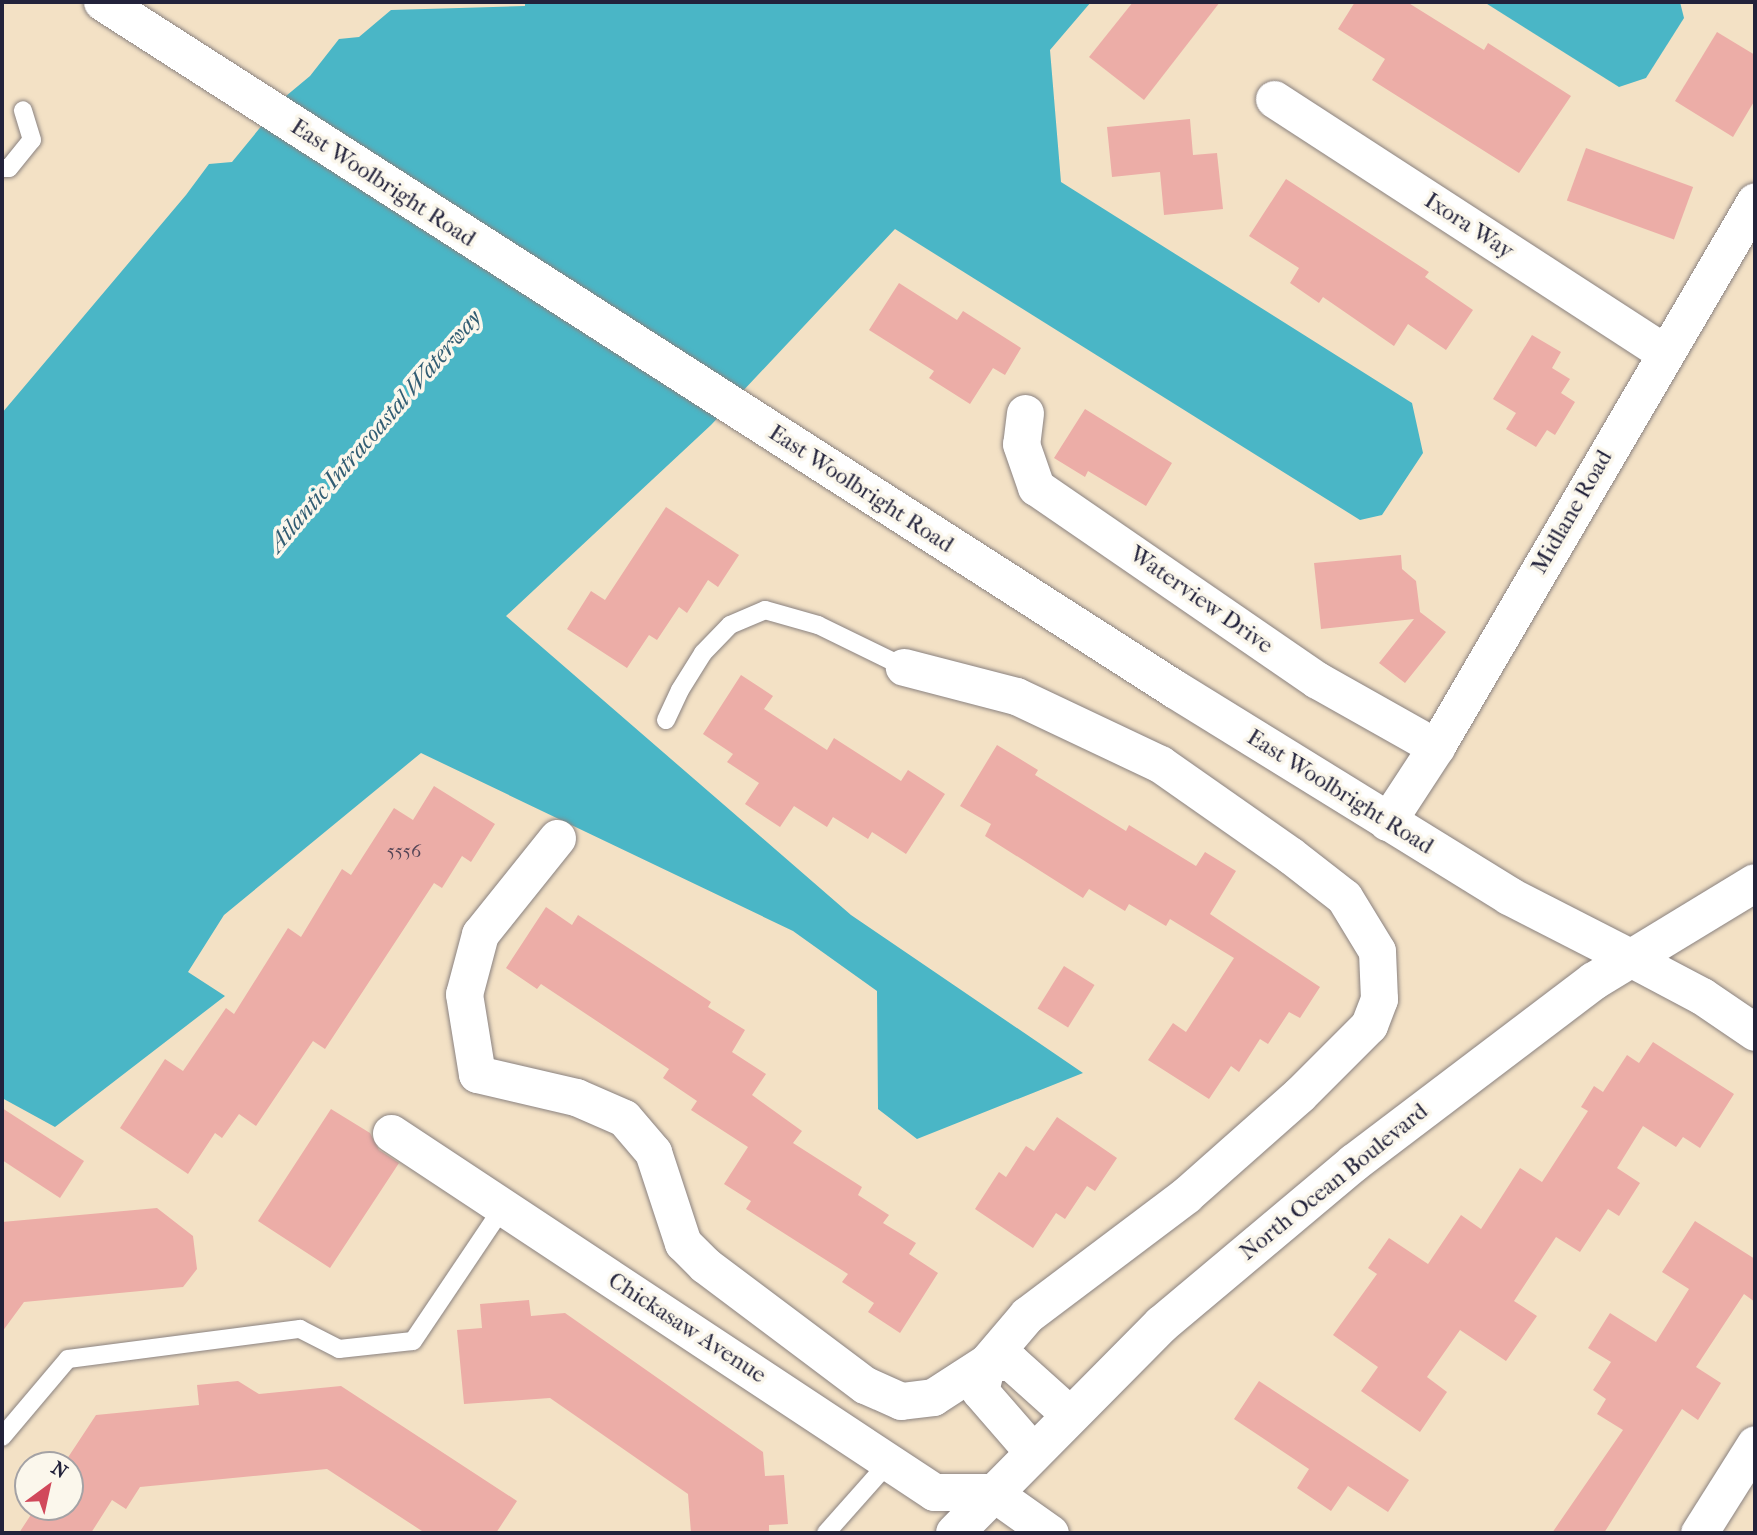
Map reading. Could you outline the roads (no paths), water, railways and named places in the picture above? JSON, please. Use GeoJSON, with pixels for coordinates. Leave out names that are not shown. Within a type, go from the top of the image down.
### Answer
{"type":"FeatureCollection","features":[{"type":"Feature","properties":{"kind":"main road","name":"East Woolbright Road"},"geometry":{"type":"LineString","coordinates":[[103,2],[781,438],[1387,822],[1509,896],[1630,957]]}},
{"type":"Feature","properties":{"kind":"main road","name":"North Ocean Boulevard"},"geometry":{"type":"LineString","coordinates":[[955,1533],[992,1492],[1162,1324],[1354,1163],[1594,981],[1755,883]]}},
{"type":"Feature","properties":{"kind":"street","name":"Ixora Way"},"geometry":{"type":"LineString","coordinates":[[1274,99],[1665,353]]}},
{"type":"Feature","properties":{"kind":"street","name":"Midlane Road"},"geometry":{"type":"LineString","coordinates":[[1387,822],[1436,747],[1755,201]]}},
{"type":"Feature","properties":{"kind":"street","name":"Waterview Drive"},"geometry":{"type":"LineString","coordinates":[[1025,413],[1021,444],[1036,486],[1317,680],[1436,747]]}},
{"type":"Feature","properties":{"kind":"street"},"geometry":{"type":"LineString","coordinates":[[557,838],[480,934],[464,994],[477,1074],[576,1097],[624,1118],[653,1152],[683,1243],[705,1265],[865,1385],[901,1401],[933,1397],[987,1362],[1027,1315],[1186,1195],[1298,1095],[1369,1025],[1378,999],[1377,951],[1344,897],[1160,764],[1016,696],[904,667]]}},
{"type":"Feature","properties":{"kind":"street"},"geometry":{"type":"LineString","coordinates":[[1630,957],[1702,996],[1755,1032]]}},
{"type":"Feature","properties":{"kind":"street","name":"Chickasaw Avenue"},"geometry":{"type":"LineString","coordinates":[[391,1133],[934,1492],[992,1492]]}},
{"type":"Feature","properties":{"kind":"street"},"geometry":{"type":"LineString","coordinates":[[987,1362],[1011,1362],[1070,1415]]}},
{"type":"Feature","properties":{"kind":"street"},"geometry":{"type":"LineString","coordinates":[[987,1362],[980,1391],[1033,1452]]}},
{"type":"Feature","properties":{"kind":"street"},"geometry":{"type":"LineString","coordinates":[[1699,1533],[1755,1444]]}},
{"type":"Feature","properties":{"kind":"street"},"geometry":{"type":"LineString","coordinates":[[992,1492],[1049,1533]]}},
{"type":"Feature","properties":{"kind":"lane"},"geometry":{"type":"LineString","coordinates":[[2,168],[9,168],[32,141],[23,110]]}},
{"type":"Feature","properties":{"kind":"lane"},"geometry":{"type":"LineString","coordinates":[[666,720],[680,690],[703,653],[730,625],[765,610],[818,625],[904,667]]}},
{"type":"Feature","properties":{"kind":"lane"},"geometry":{"type":"LineString","coordinates":[[2,1437],[68,1359],[300,1329],[340,1349],[413,1341],[503,1207]]}},
{"type":"Feature","properties":{"kind":"lane"},"geometry":{"type":"LineString","coordinates":[[826,1533],[890,1462]]}},
{"type":"Feature","properties":{"kind":"water","name":"Atlantic Intracoastal Waterway"},"geometry":{"type":"Polygon","coordinates":[[[525,2],[1091,2],[1050,50],[1061,182],[1412,403],[1423,453],[1382,515],[1360,520],[895,229],[711,425],[506,616],[851,915],[1083,1073],[917,1139],[878,1109],[877,991],[793,931],[421,753],[224,915],[188,972],[225,996],[55,1127],[2,1098],[2,413],[186,195],[209,164],[232,162],[286,96],[310,76],[339,39],[359,37],[391,10],[525,6],[525,2]]]}},
{"type":"Feature","properties":{"kind":"water"},"geometry":{"type":"Polygon","coordinates":[[[1484,2],[1680,2],[1684,18],[1646,78],[1619,87],[1484,2]]]}}]}
